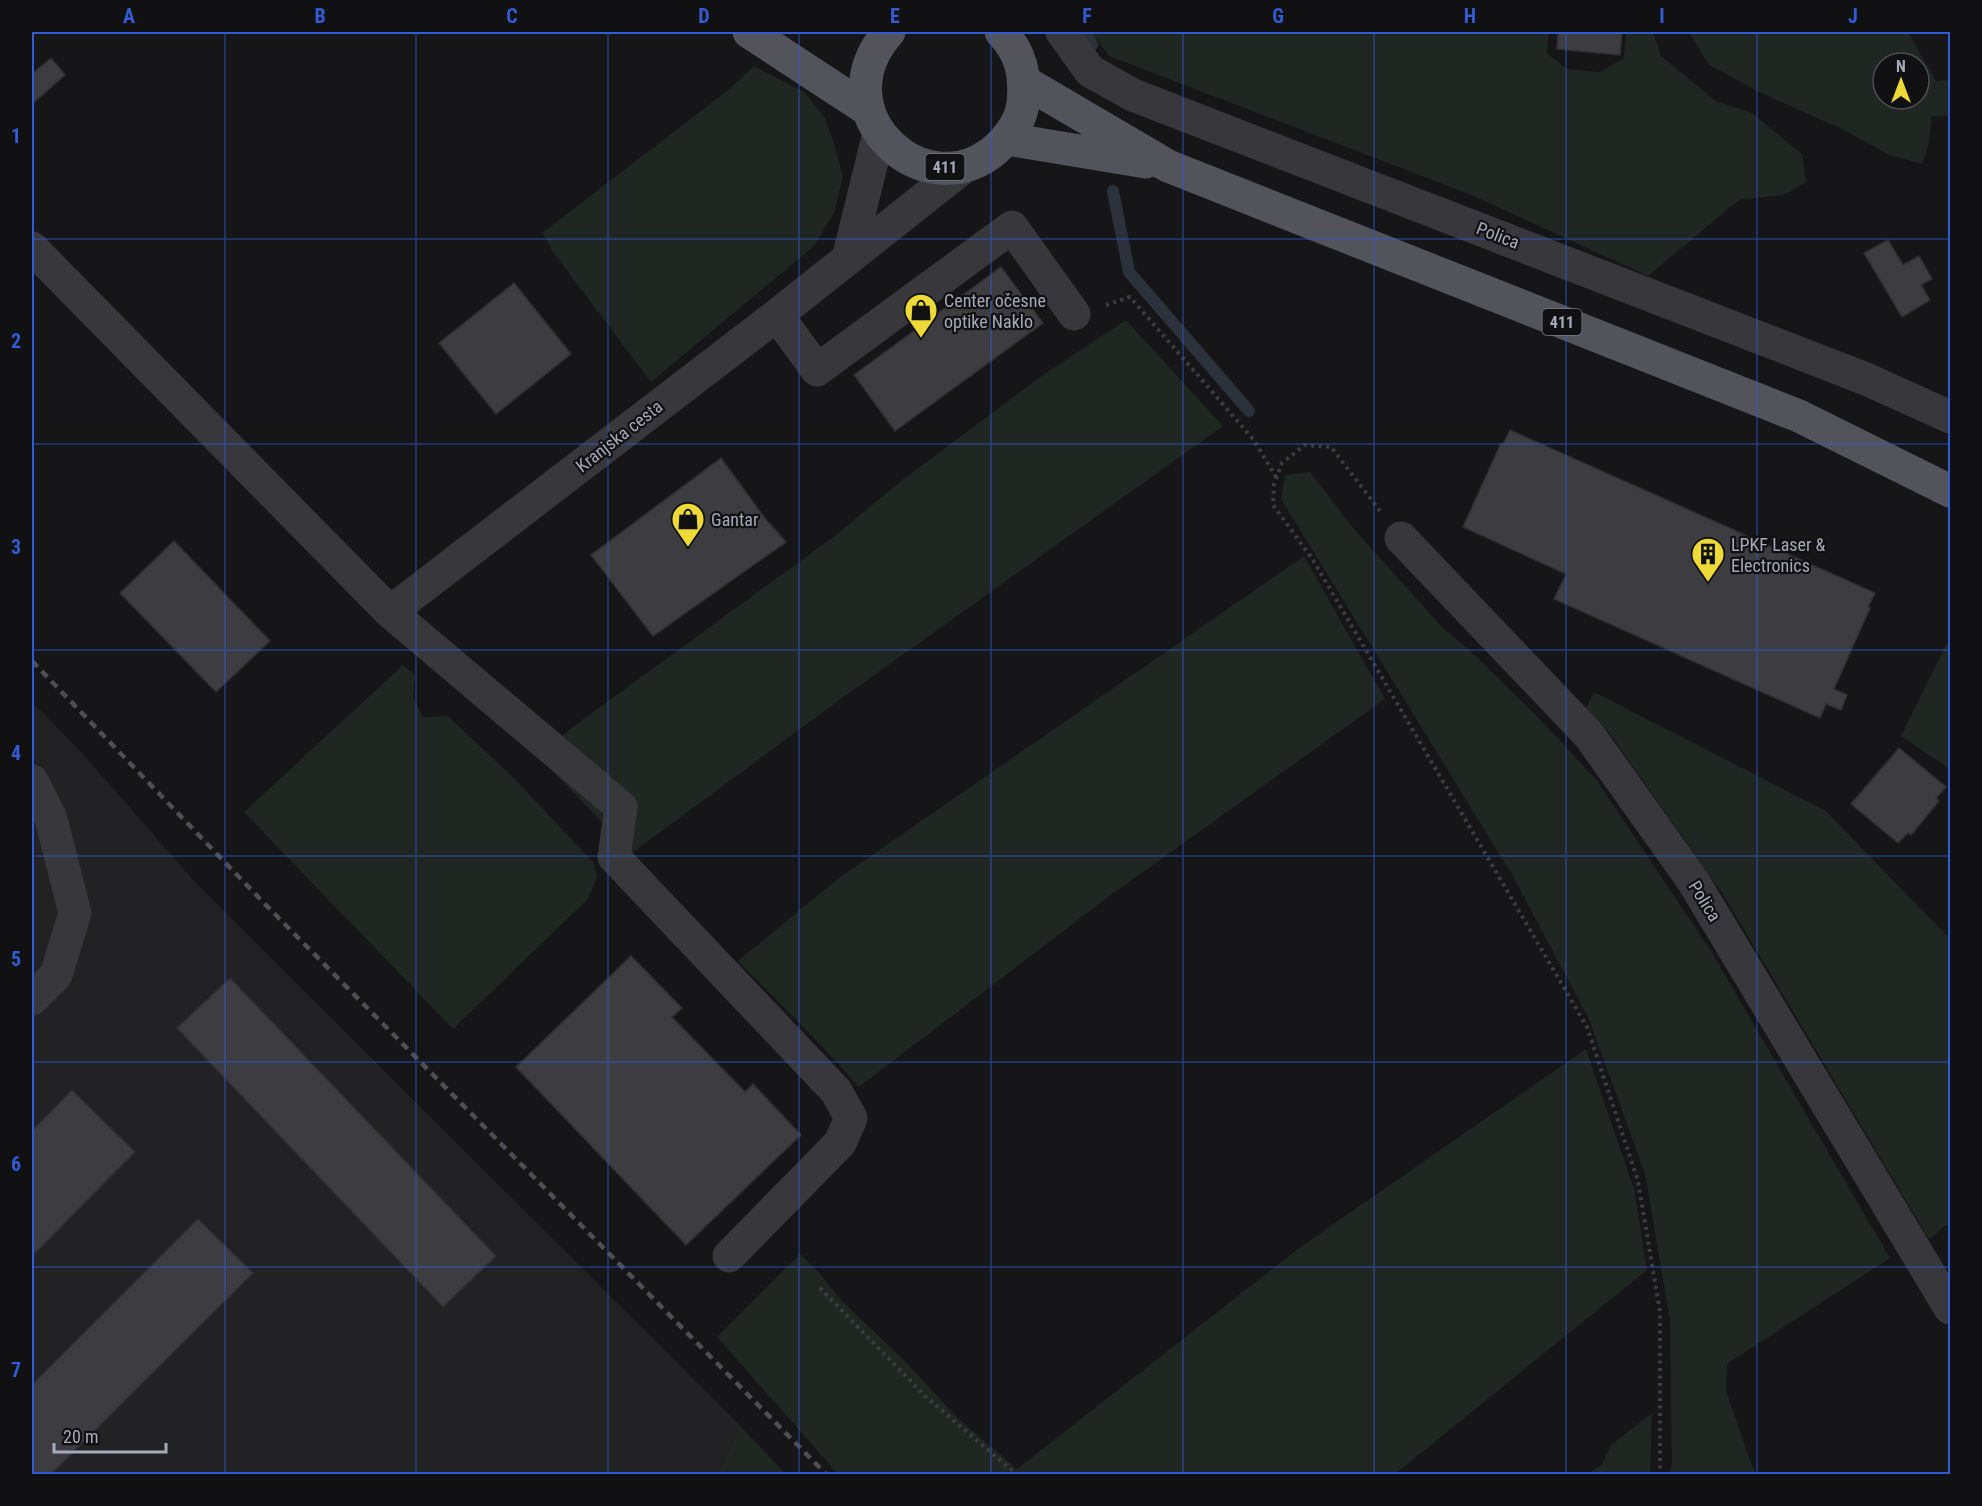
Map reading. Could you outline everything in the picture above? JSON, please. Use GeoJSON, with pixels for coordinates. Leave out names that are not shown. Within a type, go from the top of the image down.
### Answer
{"type":"FeatureCollection","features":[{"type":"Feature","properties":{"kind":"main road","name":"411"},"geometry":{"type":"LineString","coordinates":[[749,32],[874,122],[892,147],[908,159],[926,165],[945,167],[965,165],[988,155],[1007,139],[1022,112],[1025,82],[1021,61],[1010,40],[1001,32]]}},
{"type":"Feature","properties":{"kind":"main road"},"geometry":{"type":"LineString","coordinates":[[874,122],[865,88],[869,65],[878,44],[889,32]]}},
{"type":"Feature","properties":{"kind":"main road","name":"411"},"geometry":{"type":"LineString","coordinates":[[1025,82],[1168,166],[1799,416],[1950,491]]}},
{"type":"Feature","properties":{"kind":"main road","name":"411"},"geometry":{"type":"LineString","coordinates":[[1007,139],[1168,166]]}},
{"type":"Feature","properties":{"kind":"street","name":"Polica"},"geometry":{"type":"LineString","coordinates":[[1062,32],[1090,71],[1133,94],[1866,379],[1950,417]]}},
{"type":"Feature","properties":{"kind":"street"},"geometry":{"type":"LineString","coordinates":[[848,259],[874,122]]}},
{"type":"Feature","properties":{"kind":"street","name":"Kranjska cesta"},"geometry":{"type":"LineString","coordinates":[[390,612],[777,315],[965,165]]}},
{"type":"Feature","properties":{"kind":"street"},"geometry":{"type":"LineString","coordinates":[[777,315],[817,370],[1012,227],[1074,314]]}},
{"type":"Feature","properties":{"kind":"street"},"geometry":{"type":"LineString","coordinates":[[32,248],[390,612],[621,807],[614,857],[836,1091],[851,1118],[840,1143],[729,1256]]}},
{"type":"Feature","properties":{"kind":"street","name":"Polica"},"geometry":{"type":"LineString","coordinates":[[1401,538],[1589,735],[1686,871],[1950,1308]]}},
{"type":"Feature","properties":{"kind":"street"},"geometry":{"type":"LineString","coordinates":[[32,780],[51,819],[75,913],[56,975],[32,999]]}},
{"type":"Feature","properties":{"kind":"path"},"geometry":{"type":"LineString","coordinates":[[1074,314],[1130,297],[1253,439],[1276,478]]}},
{"type":"Feature","properties":{"kind":"path"},"geometry":{"type":"LineString","coordinates":[[1401,538],[1331,447],[1305,445],[1282,463],[1276,478],[1273,505],[1313,560],[1587,1027],[1638,1181],[1660,1312],[1659,1474]]}},
{"type":"Feature","properties":{"kind":"path"},"geometry":{"type":"LineString","coordinates":[[820,1288],[924,1395],[1016,1474]]}},
{"type":"Feature","properties":{"kind":"shaded area"},"geometry":{"type":"Polygon","coordinates":[[[1091,32],[1549,32],[1547,53],[1567,69],[1601,72],[1624,58],[1626,32],[1653,32],[1661,56],[1716,101],[1752,113],[1802,154],[1806,182],[1787,194],[1739,200],[1648,276],[1474,196],[1109,56],[1091,32]]]}},
{"type":"Feature","properties":{"kind":"shaded area"},"geometry":{"type":"Polygon","coordinates":[[[1689,32],[1908,32],[1919,51],[1871,51],[1871,111],[1931,111],[1931,72],[1936,81],[1950,80],[1950,116],[1932,116],[1929,143],[1922,164],[1889,155],[1844,130],[1759,92],[1708,64],[1689,32]]]}},
{"type":"Feature","properties":{"kind":"shaded area"},"geometry":{"type":"Polygon","coordinates":[[[754,66],[804,92],[824,116],[843,177],[834,213],[813,247],[651,382],[553,252],[542,233],[727,91],[754,66]]]}},
{"type":"Feature","properties":{"kind":"shaded area"},"geometry":{"type":"Polygon","coordinates":[[[1126,320],[1223,426],[838,701],[632,853],[539,757],[570,729],[836,535],[901,481],[1040,377],[1126,320]]]}},
{"type":"Feature","properties":{"kind":"shaded area"},"geometry":{"type":"Polygon","coordinates":[[[1310,472],[1354,529],[1442,627],[1538,717],[1597,781],[1711,951],[1890,1258],[1727,1364],[1726,1391],[1755,1474],[1669,1474],[1672,1464],[1670,1320],[1645,1174],[1589,1019],[1514,878],[1281,499],[1285,475],[1310,472]]]}},
{"type":"Feature","properties":{"kind":"shaded area"},"geometry":{"type":"Polygon","coordinates":[[[1304,556],[1385,699],[1104,900],[859,1087],[738,961],[839,878],[1304,556]]]}},
{"type":"Feature","properties":{"kind":"shaded area"},"geometry":{"type":"Polygon","coordinates":[[[1950,637],[1950,769],[1901,736],[1950,637]]]}},
{"type":"Feature","properties":{"kind":"shaded area"},"geometry":{"type":"Polygon","coordinates":[[[403,665],[415,675],[413,697],[423,717],[448,716],[515,779],[594,863],[597,877],[588,899],[453,1029],[244,812],[403,665]]]}},
{"type":"Feature","properties":{"kind":"shaded area"},"geometry":{"type":"Polygon","coordinates":[[[1594,692],[1826,811],[1950,939],[1950,1222],[1929,1239],[1722,893],[1608,731],[1586,708],[1594,692]]]}},
{"type":"Feature","properties":{"kind":"shaded area"},"geometry":{"type":"Polygon","coordinates":[[[32,702],[81,752],[195,882],[740,1426],[717,1474],[32,1474],[32,702]]]}},
{"type":"Feature","properties":{"kind":"shaded area"},"geometry":{"type":"Polygon","coordinates":[[[1586,1049],[1634,1189],[1647,1270],[1395,1474],[838,1474],[717,1337],[800,1254],[843,1302],[905,1361],[958,1418],[1017,1469],[1299,1248],[1586,1049]]]}},
{"type":"Feature","properties":{"kind":"shaded area"},"geometry":{"type":"Polygon","coordinates":[[[1652,1413],[1650,1474],[1588,1474],[1602,1464],[1611,1445],[1652,1413]]]}},
{"type":"Feature","properties":{"kind":"shaded area"},"geometry":{"type":"Polygon","coordinates":[[[740,1426],[786,1474],[717,1474],[740,1426]]]}},
{"type":"Feature","properties":{"kind":"building"},"geometry":{"type":"Polygon","coordinates":[[[1558,32],[1622,32],[1620,55],[1557,49],[1558,32]]]}},
{"type":"Feature","properties":{"kind":"building"},"geometry":{"type":"Polygon","coordinates":[[[51,58],[65,75],[32,104],[32,74],[51,58]]]}},
{"type":"Feature","properties":{"kind":"building"},"geometry":{"type":"Polygon","coordinates":[[[1888,240],[1903,265],[1919,256],[1932,279],[1921,285],[1930,300],[1902,317],[1864,253],[1888,240]]]}},
{"type":"Feature","properties":{"kind":"building"},"geometry":{"type":"Polygon","coordinates":[[[1001,267],[1043,323],[895,431],[854,375],[1001,267]]]}},
{"type":"Feature","properties":{"kind":"building"},"geometry":{"type":"Polygon","coordinates":[[[514,283],[571,354],[496,414],[439,343],[514,283]]]}},
{"type":"Feature","properties":{"kind":"building","name":"LPKF Laser & Electronics"},"geometry":{"type":"Polygon","coordinates":[[[1510,430],[1875,593],[1834,689],[1847,695],[1841,710],[1826,704],[1820,718],[1554,599],[1566,574],[1463,527],[1501,443],[1503,444],[1510,430]]]}},
{"type":"Feature","properties":{"kind":"building","name":"Gantar"},"geometry":{"type":"Polygon","coordinates":[[[721,458],[764,517],[786,542],[653,636],[591,555],[721,458]]]}},
{"type":"Feature","properties":{"kind":"building"},"geometry":{"type":"Polygon","coordinates":[[[174,541],[270,641],[216,692],[120,593],[174,541]]]}},
{"type":"Feature","properties":{"kind":"building"},"geometry":{"type":"Polygon","coordinates":[[[1899,748],[1946,787],[1936,798],[1939,801],[1911,835],[1908,833],[1898,843],[1851,804],[1899,748]]]}},
{"type":"Feature","properties":{"kind":"building"},"geometry":{"type":"Polygon","coordinates":[[[631,956],[682,1008],[672,1017],[745,1092],[753,1084],[801,1135],[686,1245],[516,1067],[631,956]]]}},
{"type":"Feature","properties":{"kind":"building"},"geometry":{"type":"Polygon","coordinates":[[[230,978],[496,1256],[443,1307],[177,1028],[230,978]]]}},
{"type":"Feature","properties":{"kind":"building"},"geometry":{"type":"Polygon","coordinates":[[[72,1090],[135,1152],[32,1256],[32,1131],[72,1090]]]}},
{"type":"Feature","properties":{"kind":"building"},"geometry":{"type":"Polygon","coordinates":[[[198,1219],[253,1273],[51,1474],[32,1474],[32,1385],[198,1219]]]}},
{"type":"Feature","properties":{"kind":"waterway"},"geometry":{"type":"LineString","coordinates":[[1086,32],[1092,45]]}},
{"type":"Feature","properties":{"kind":"waterway"},"geometry":{"type":"LineString","coordinates":[[1113,191],[1129,272],[1249,411]]}},
{"type":"Feature","properties":{"kind":"railway"},"geometry":{"type":"LineString","coordinates":[[32,661],[262,901],[826,1474]]}},
{"type":"Feature","properties":{"kind":"place","name":"Center očesne optike Naklo"},"geometry":{"type":"Point","coordinates":[921,339]}},
{"type":"Feature","properties":{"kind":"place","name":"Gantar"},"geometry":{"type":"Point","coordinates":[688,548]}},
{"type":"Feature","properties":{"kind":"place","name":"LPKF Laser & Electronics"},"geometry":{"type":"Point","coordinates":[1708,583]}}]}
